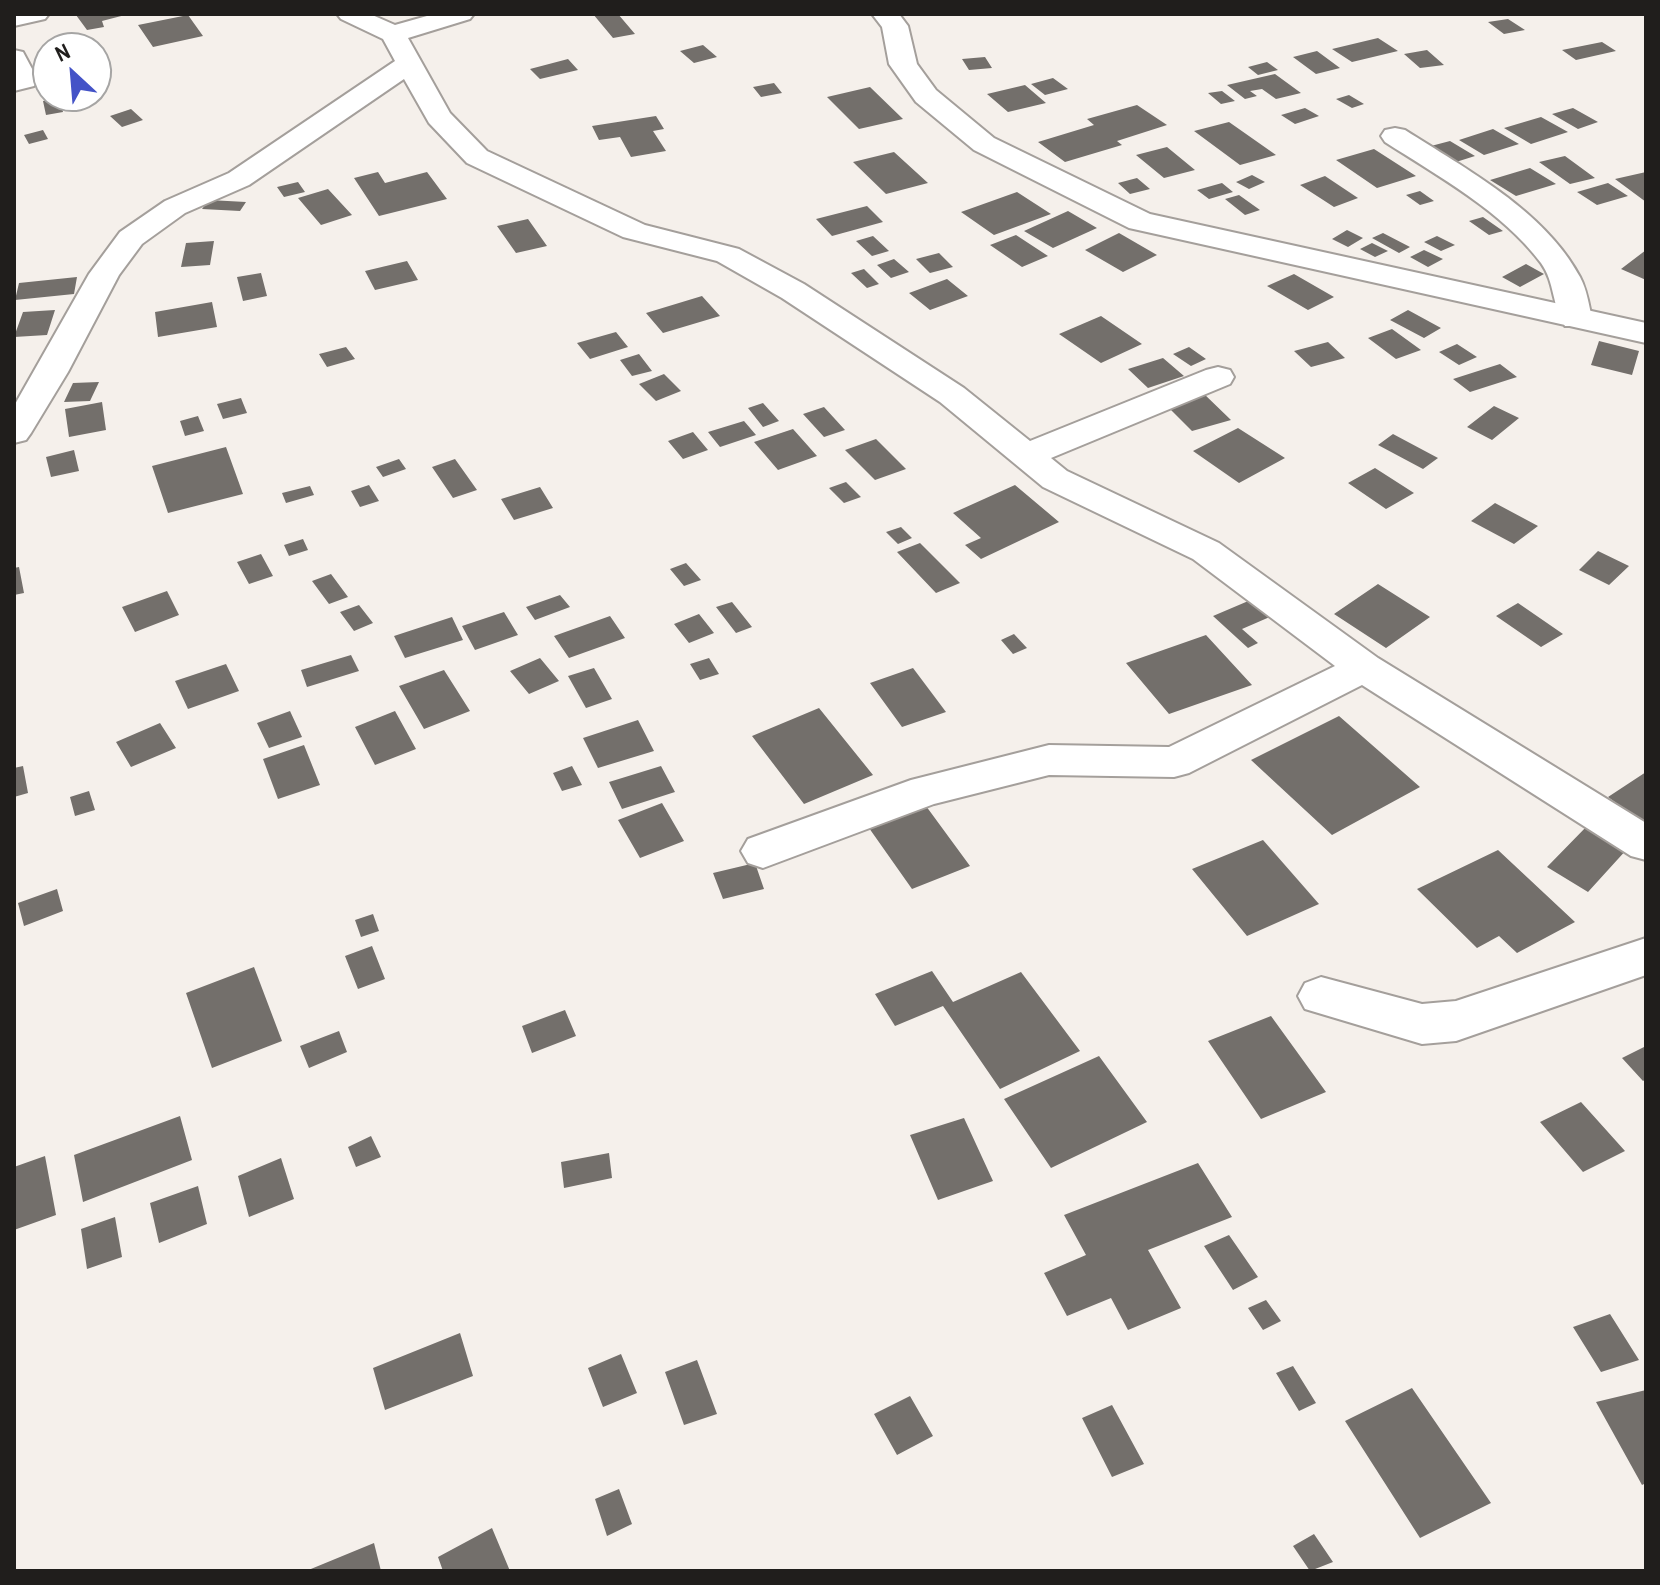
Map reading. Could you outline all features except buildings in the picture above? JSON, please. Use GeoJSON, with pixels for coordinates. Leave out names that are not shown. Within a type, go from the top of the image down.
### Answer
{"type":"FeatureCollection","features":[{"type":"Feature","properties":{"kind":"street"},"geometry":{"type":"LineString","coordinates":[[14,18],[36,14]]}},
{"type":"Feature","properties":{"kind":"street"},"geometry":{"type":"LineString","coordinates":[[350,14],[393,34],[407,65],[439,117],[477,157],[634,231],[728,255],[793,291],[952,395],[1055,479],[1206,551],[1364,668],[1646,844]]}},
{"type":"Feature","properties":{"kind":"street"},"geometry":{"type":"LineString","coordinates":[[393,34],[461,14]]}},
{"type":"Feature","properties":{"kind":"street"},"geometry":{"type":"LineString","coordinates":[[885,14],[895,26],[903,64],[926,96],[984,144],[1140,221],[1646,333]]}},
{"type":"Feature","properties":{"kind":"street"},"geometry":{"type":"LineString","coordinates":[[14,58],[25,80],[14,83]]}},
{"type":"Feature","properties":{"kind":"street"},"geometry":{"type":"LineString","coordinates":[[14,433],[52,372],[104,274],[131,238],[175,207],[239,179],[407,65]]}},
{"type":"Feature","properties":{"kind":"street"},"geometry":{"type":"LineString","coordinates":[[1395,136],[1467,182],[1542,246],[1566,277],[1576,319]]}},
{"type":"Feature","properties":{"kind":"street"},"geometry":{"type":"LineString","coordinates":[[1025,456],[1218,377]]}},
{"type":"Feature","properties":{"kind":"street"},"geometry":{"type":"LineString","coordinates":[[763,851],[926,791],[1049,760],[1174,762],[1364,668]]}},
{"type":"Feature","properties":{"kind":"street"},"geometry":{"type":"LineString","coordinates":[[1321,996],[1422,1024],[1456,1021],[1646,956]]}}]}
